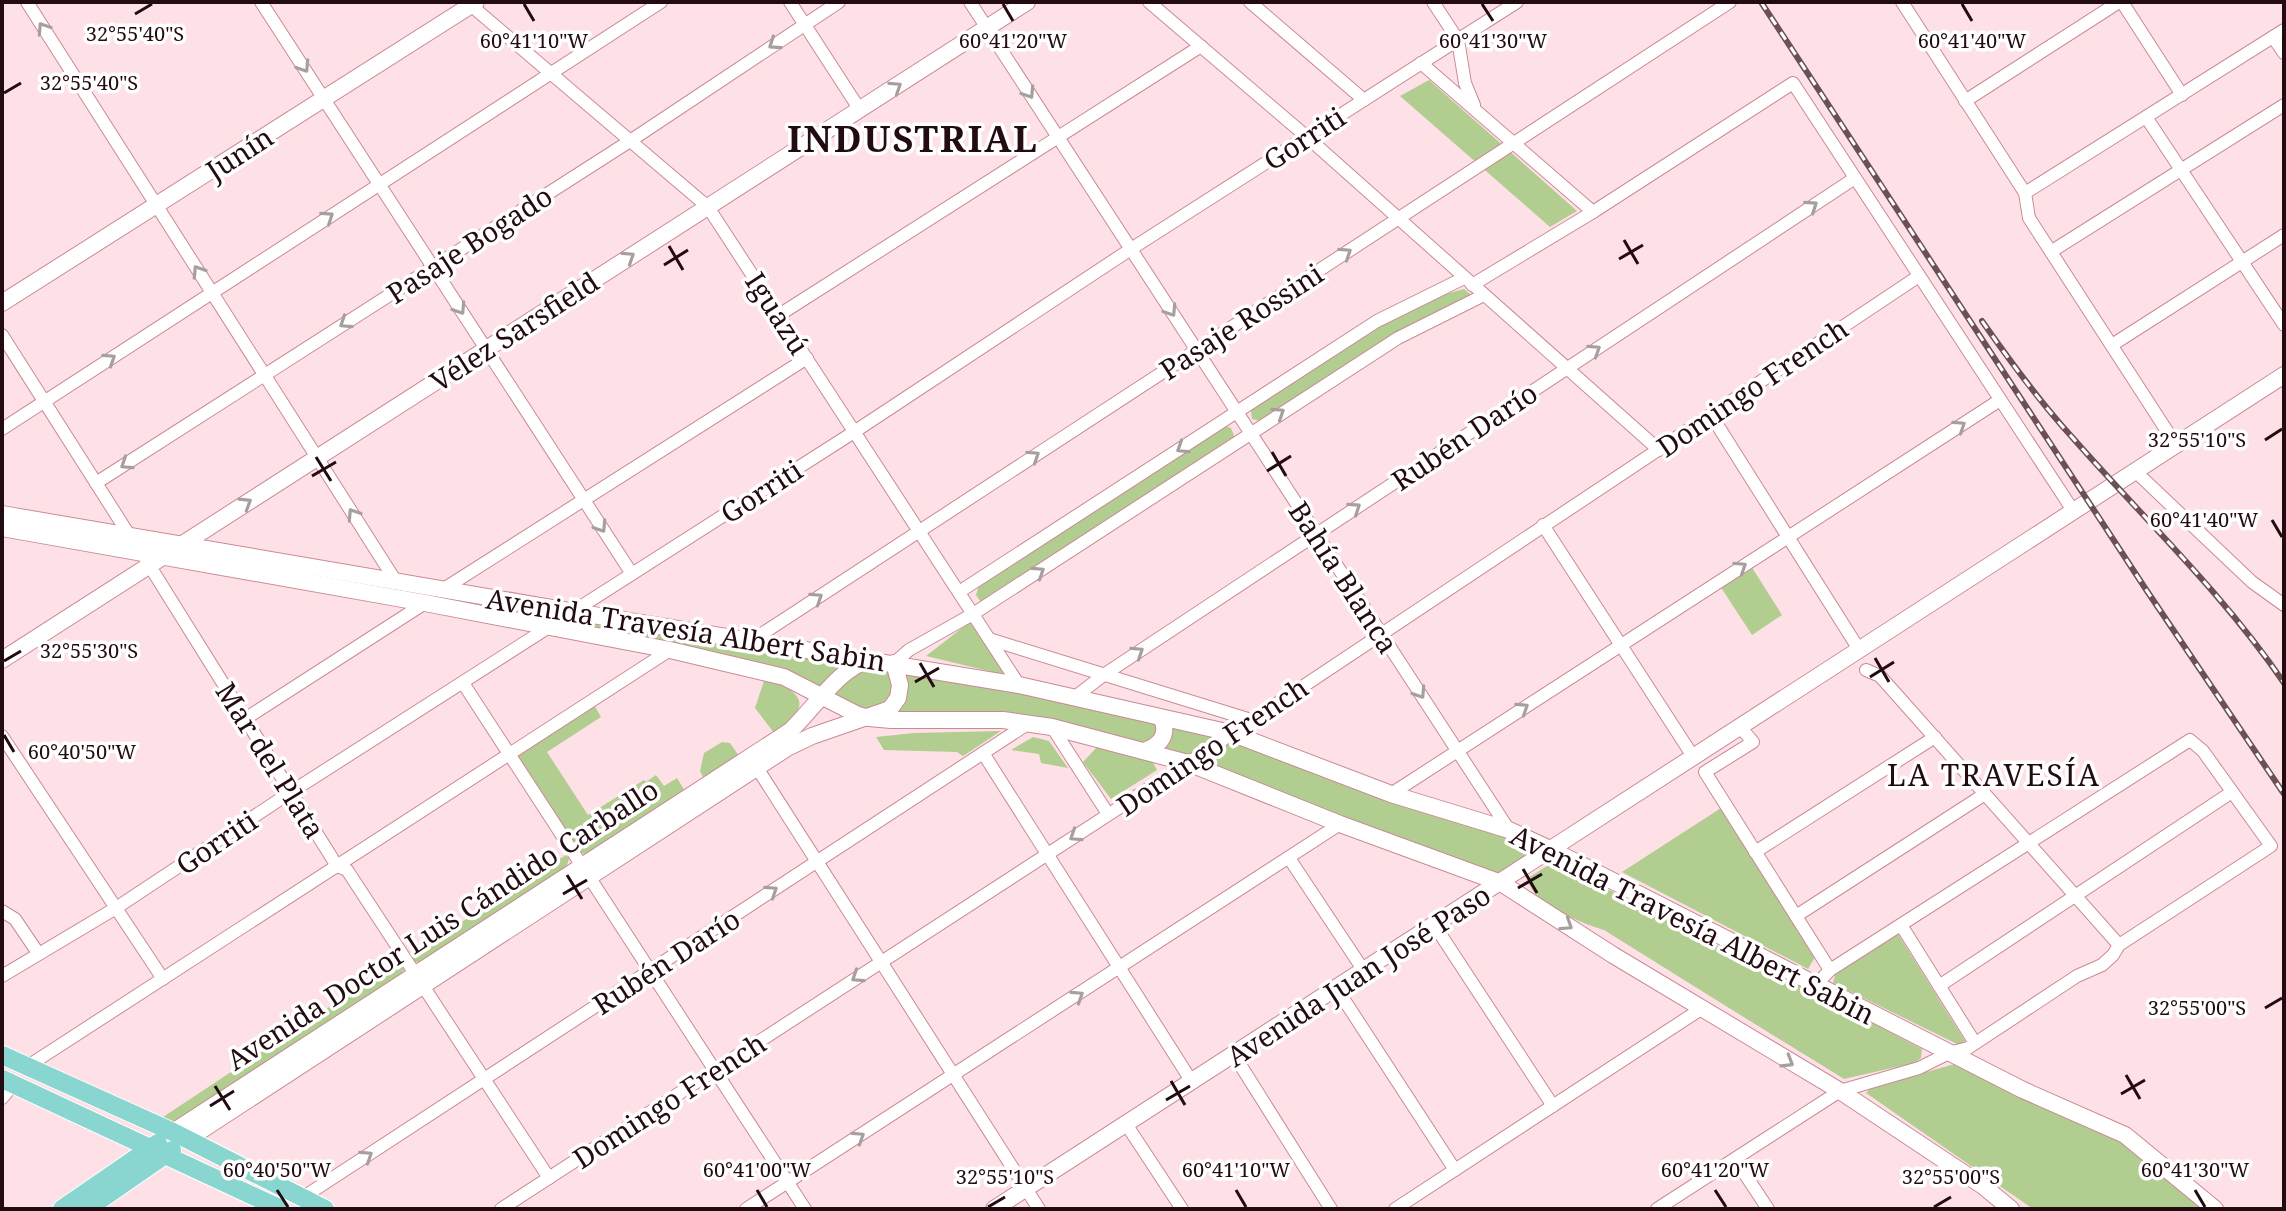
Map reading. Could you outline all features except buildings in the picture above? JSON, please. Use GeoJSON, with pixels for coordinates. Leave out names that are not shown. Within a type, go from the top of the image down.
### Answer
{"type":"FeatureCollection","features":[{"type":"Feature","properties":{"kind":"main road","name":"Vélez Sarsfield"},"geometry":{"type":"LineString","coordinates":[[2,660],[151,558],[180,545],[1027,2]]}},
{"type":"Feature","properties":{"kind":"main road","name":"Junín"},"geometry":{"type":"LineString","coordinates":[[2,303],[471,3]]}},
{"type":"Feature","properties":{"kind":"main road","name":"Avenida Juan José Paso"},"geometry":{"type":"LineString","coordinates":[[994,1209],[2284,375]]}},
{"type":"Feature","properties":{"kind":"main road","name":"Avenida Travesía Albert Sabin"},"geometry":{"type":"LineString","coordinates":[[2,514],[1019,685],[1231,733],[1391,794],[1509,830],[1552,850],[2023,1090],[2125,1135],[2215,1209]]}},
{"type":"Feature","properties":{"kind":"main road","name":"Avenida Travesía Albert Sabin"},"geometry":{"type":"LineString","coordinates":[[2,528],[151,558],[425,603],[670,650],[784,677],[869,718],[1030,723],[1188,763],[1340,824],[1501,883],[1701,1009],[1840,1091],[1983,1186],[2010,1209]]}},
{"type":"Feature","properties":{"kind":"main road","name":"Avenida Doctor Luis Cándido Carballo"},"geometry":{"type":"LineString","coordinates":[[87,1209],[180,1135],[753,762],[790,731],[856,663],[873,661]]}},
{"type":"Feature","properties":{"kind":"main road","name":"Avenida Doctor Luis Cándido Carballo"},"geometry":{"type":"LineString","coordinates":[[753,762],[812,736],[890,709],[898,698],[899,677],[894,663]]}},
{"type":"Feature","properties":{"kind":"main road"},"geometry":{"type":"LineString","coordinates":[[842,676],[839,694],[848,710]]}},
{"type":"Feature","properties":{"kind":"main road"},"geometry":{"type":"LineString","coordinates":[[1144,751],[1163,738],[1165,726],[1162,719]]}},
{"type":"Feature","properties":{"kind":"main road"},"geometry":{"type":"LineString","coordinates":[[2,1055],[180,1135],[325,1209]]}},
{"type":"Feature","properties":{"kind":"main road"},"geometry":{"type":"LineString","coordinates":[[6,1087],[158,1151],[281,1209]]}},
{"type":"Feature","properties":{"kind":"main road","name":"Avenida Doctor Luis Cándido Carballo"},"geometry":{"type":"LineString","coordinates":[[62,1209],[158,1151]]}},
{"type":"Feature","properties":{"kind":"street"},"geometry":{"type":"LineString","coordinates":[[27,2],[395,580]]}},
{"type":"Feature","properties":{"kind":"street"},"geometry":{"type":"LineString","coordinates":[[261,2],[632,574]]}},
{"type":"Feature","properties":{"kind":"street"},"geometry":{"type":"LineString","coordinates":[[2,429],[661,2]]}},
{"type":"Feature","properties":{"kind":"street"},"geometry":{"type":"LineString","coordinates":[[790,2],[860,110]]}},
{"type":"Feature","properties":{"kind":"street","name":"Pasaje Bogado"},"geometry":{"type":"LineString","coordinates":[[96,483],[630,141],[839,2]]}},
{"type":"Feature","properties":{"kind":"street","name":"Bahía Blanca"},"geometry":{"type":"LineString","coordinates":[[970,2],[1509,830]]}},
{"type":"Feature","properties":{"kind":"street"},"geometry":{"type":"LineString","coordinates":[[1149,2],[1307,137],[1659,450]]}},
{"type":"Feature","properties":{"kind":"street"},"geometry":{"type":"LineString","coordinates":[[1250,2],[1364,100]]}},
{"type":"Feature","properties":{"kind":"street"},"geometry":{"type":"LineString","coordinates":[[1433,2],[1458,40],[1465,83],[1475,109]]}},
{"type":"Feature","properties":{"kind":"street","name":"Gorriti"},"geometry":{"type":"LineString","coordinates":[[2,976],[116,908],[1517,2]]}},
{"type":"Feature","properties":{"kind":"street","name":"Pasaje Rossini"},"geometry":{"type":"LineString","coordinates":[[751,641],[1730,2]]}},
{"type":"Feature","properties":{"kind":"street"},"geometry":{"type":"LineString","coordinates":[[1965,101],[2120,2],[2182,95]]}},
{"type":"Feature","properties":{"kind":"street","name":"Iguazú"},"geometry":{"type":"LineString","coordinates":[[471,3],[708,207],[1019,685]]}},
{"type":"Feature","properties":{"kind":"street"},"geometry":{"type":"LineString","coordinates":[[1904,3],[2025,193],[2029,218],[2176,445]]}},
{"type":"Feature","properties":{"kind":"street"},"geometry":{"type":"LineString","coordinates":[[2025,193],[2279,33],[2284,53]]}},
{"type":"Feature","properties":{"kind":"street"},"geometry":{"type":"LineString","coordinates":[[779,315],[1201,46]]}},
{"type":"Feature","properties":{"kind":"street"},"geometry":{"type":"LineString","coordinates":[[1421,63],[1593,212]]}},
{"type":"Feature","properties":{"kind":"street"},"geometry":{"type":"LineString","coordinates":[[959,592],[1377,321],[1468,281],[1593,212],[1793,83],[2074,512]]}},
{"type":"Feature","properties":{"kind":"street"},"geometry":{"type":"LineString","coordinates":[[2052,251],[2284,105]]}},
{"type":"Feature","properties":{"kind":"street"},"geometry":{"type":"LineString","coordinates":[[2146,117],[2284,325]]}},
{"type":"Feature","properties":{"kind":"street","name":"Rubén Darío"},"geometry":{"type":"LineString","coordinates":[[1075,697],[1105,674],[1855,178]]}},
{"type":"Feature","properties":{"kind":"street"},"geometry":{"type":"LineString","coordinates":[[2112,345],[2284,235]]}},
{"type":"Feature","properties":{"kind":"street","name":"Domingo French"},"geometry":{"type":"LineString","coordinates":[[501,1209],[1188,763],[1919,276]]}},
{"type":"Feature","properties":{"kind":"street"},"geometry":{"type":"LineString","coordinates":[[894,663],[909,650],[973,614],[1398,338],[1484,295]]}},
{"type":"Feature","properties":{"kind":"street","name":"Mar del Plata"},"geometry":{"type":"LineString","coordinates":[[2,335],[131,537],[151,558],[245,719],[337,866],[347,870],[549,1178]]}},
{"type":"Feature","properties":{"kind":"street"},"geometry":{"type":"LineString","coordinates":[[442,590],[807,358]]}},
{"type":"Feature","properties":{"kind":"street"},"geometry":{"type":"LineString","coordinates":[[1391,794],[2000,400]]}},
{"type":"Feature","properties":{"kind":"street"},"geometry":{"type":"LineString","coordinates":[[1711,415],[1860,651]]}},
{"type":"Feature","properties":{"kind":"street"},"geometry":{"type":"LineString","coordinates":[[2136,472],[2252,582],[2284,605]]}},
{"type":"Feature","properties":{"kind":"street"},"geometry":{"type":"LineString","coordinates":[[1543,525],[1694,758]]}},
{"type":"Feature","properties":{"kind":"street"},"geometry":{"type":"LineString","coordinates":[[245,719],[425,603]]}},
{"type":"Feature","properties":{"kind":"street"},"geometry":{"type":"LineString","coordinates":[[989,639],[1251,720]]}},
{"type":"Feature","properties":{"kind":"street"},"geometry":{"type":"LineString","coordinates":[[28,1066],[670,650]]}},
{"type":"Feature","properties":{"kind":"street"},"geometry":{"type":"LineString","coordinates":[[1866,670],[1880,676],[2119,945]]}},
{"type":"Feature","properties":{"kind":"street"},"geometry":{"type":"LineString","coordinates":[[463,683],[805,1209]]}},
{"type":"Feature","properties":{"kind":"street","name":"Rubén Darío"},"geometry":{"type":"LineString","coordinates":[[302,1198],[1030,723]]}},
{"type":"Feature","properties":{"kind":"street"},"geometry":{"type":"LineString","coordinates":[[1052,727],[1108,814]]}},
{"type":"Feature","properties":{"kind":"street"},"geometry":{"type":"LineString","coordinates":[[1741,728],[1753,742],[1705,772],[1830,970]]}},
{"type":"Feature","properties":{"kind":"street"},"geometry":{"type":"LineString","coordinates":[[2,736],[163,979]]}},
{"type":"Feature","properties":{"kind":"street"},"geometry":{"type":"LineString","coordinates":[[1755,852],[1935,737]]}},
{"type":"Feature","properties":{"kind":"street"},"geometry":{"type":"LineString","coordinates":[[1657,1209],[1840,1091],[1919,1068],[1975,1043],[2077,976],[2102,965],[2119,945],[2271,846],[2203,751],[2190,740],[1830,970],[1816,985]]}},
{"type":"Feature","properties":{"kind":"street"},"geometry":{"type":"LineString","coordinates":[[983,753],[1192,1082]]}},
{"type":"Feature","properties":{"kind":"street"},"geometry":{"type":"LineString","coordinates":[[753,762],[1039,1209]]}},
{"type":"Feature","properties":{"kind":"street"},"geometry":{"type":"LineString","coordinates":[[1939,986],[2232,792]]}},
{"type":"Feature","properties":{"kind":"street"},"geometry":{"type":"LineString","coordinates":[[1796,916],[1985,794]]}},
{"type":"Feature","properties":{"kind":"street"},"geometry":{"type":"LineString","coordinates":[[746,1209],[1340,824]]}},
{"type":"Feature","properties":{"kind":"street"},"geometry":{"type":"LineString","coordinates":[[1289,858],[1364,971]]}},
{"type":"Feature","properties":{"kind":"street"},"geometry":{"type":"LineString","coordinates":[[2,911],[15,919],[38,953]]}},
{"type":"Feature","properties":{"kind":"street"},"geometry":{"type":"LineString","coordinates":[[1901,925],[1975,1043]]}},
{"type":"Feature","properties":{"kind":"street"},"geometry":{"type":"LineString","coordinates":[[1435,926],[1553,1106]]}},
{"type":"Feature","properties":{"kind":"street"},"geometry":{"type":"LineString","coordinates":[[1337,989],[1455,1170]]}},
{"type":"Feature","properties":{"kind":"street"},"geometry":{"type":"LineString","coordinates":[[1395,1209],[1701,1009]]}},
{"type":"Feature","properties":{"kind":"street"},"geometry":{"type":"LineString","coordinates":[[1234,1055],[1331,1209]]}},
{"type":"Feature","properties":{"kind":"street"},"geometry":{"type":"LineString","coordinates":[[1126,1124],[1182,1209]]}},
{"type":"Feature","properties":{"kind":"street"},"geometry":{"type":"LineString","coordinates":[[1735,1159],[1768,1209]]}},
{"type":"Feature","properties":{"kind":"green space"},"geometry":{"type":"Polygon","coordinates":[[[1429,80],[1577,211],[1550,227],[1400,96],[1429,80]]]}},
{"type":"Feature","properties":{"kind":"green space"},"geometry":{"type":"Polygon","coordinates":[[[1464,289],[1471,295],[1260,421],[1252,419],[1253,407],[1394,317],[1439,296],[1464,289]]]}},
{"type":"Feature","properties":{"kind":"green space"},"geometry":{"type":"Polygon","coordinates":[[[1226,426],[1231,428],[1235,438],[985,602],[980,601],[976,595],[979,585],[1226,426]]]}},
{"type":"Feature","properties":{"kind":"green space"},"geometry":{"type":"Polygon","coordinates":[[[1751,566],[1782,615],[1752,635],[1720,586],[1751,566]]]}},
{"type":"Feature","properties":{"kind":"green space"},"geometry":{"type":"Polygon","coordinates":[[[573,612],[751,641],[1231,733],[1552,850],[1501,883],[1188,763],[1052,727],[891,720],[809,689],[551,627],[573,612]]]}},
{"type":"Feature","properties":{"kind":"green space"},"geometry":{"type":"Polygon","coordinates":[[[970,622],[1005,675],[926,656],[970,622]]]}},
{"type":"Feature","properties":{"kind":"green space"},"geometry":{"type":"Polygon","coordinates":[[[765,678],[789,689],[799,701],[795,716],[774,733],[755,708],[765,678]]]}},
{"type":"Feature","properties":{"kind":"green space"},"geometry":{"type":"Polygon","coordinates":[[[593,703],[601,717],[547,752],[588,815],[656,775],[664,786],[677,778],[685,791],[587,854],[578,853],[517,760],[521,750],[593,703]]]}},
{"type":"Feature","properties":{"kind":"green space"},"geometry":{"type":"Polygon","coordinates":[[[1001,731],[963,756],[957,752],[884,750],[876,737],[914,733],[1001,731]]]}},
{"type":"Feature","properties":{"kind":"green space"},"geometry":{"type":"Polygon","coordinates":[[[1033,737],[1049,741],[1068,768],[1041,763],[1039,754],[1011,750],[1033,737]]]}},
{"type":"Feature","properties":{"kind":"green space"},"geometry":{"type":"Polygon","coordinates":[[[722,742],[730,743],[739,756],[704,779],[700,771],[704,753],[722,742]]]}},
{"type":"Feature","properties":{"kind":"green space"},"geometry":{"type":"Polygon","coordinates":[[[1099,745],[1151,759],[1157,770],[1111,799],[1083,762],[1099,745]]]}},
{"type":"Feature","properties":{"kind":"green space"},"geometry":{"type":"Polygon","coordinates":[[[1721,808],[1815,957],[1808,969],[1622,872],[1721,808]]]}},
{"type":"Feature","properties":{"kind":"green space"},"geometry":{"type":"Polygon","coordinates":[[[566,855],[569,859],[566,868],[420,962],[412,958],[412,954],[566,855]]]}},
{"type":"Feature","properties":{"kind":"green space"},"geometry":{"type":"Polygon","coordinates":[[[1550,864],[1594,882],[1798,984],[1922,1049],[1921,1058],[1914,1063],[1844,1079],[1604,930],[1547,903],[1530,887],[1528,878],[1550,864]]]}},
{"type":"Feature","properties":{"kind":"green space"},"geometry":{"type":"Polygon","coordinates":[[[1898,934],[1965,1041],[1961,1046],[1833,983],[1835,975],[1898,934]]]}},
{"type":"Feature","properties":{"kind":"green space"},"geometry":{"type":"Polygon","coordinates":[[[397,962],[404,970],[400,975],[178,1123],[157,1121],[397,962]]]}},
{"type":"Feature","properties":{"kind":"green space"},"geometry":{"type":"Polygon","coordinates":[[[1958,1063],[2118,1139],[2205,1209],[2033,1209],[1866,1093],[1871,1088],[1958,1063]]]}},
{"type":"Feature","properties":{"kind":"railway"},"geometry":{"type":"LineString","coordinates":[[1761,2],[2147,591],[2284,794]]}},
{"type":"Feature","properties":{"kind":"railway"},"geometry":{"type":"LineString","coordinates":[[1982,321],[2048,409],[2209,587],[2284,683]]}},
{"type":"Feature","properties":{"kind":"district","name":"INDUSTRIAL"},"geometry":{"type":"Point","coordinates":[913,138]}},
{"type":"Feature","properties":{"kind":"district","name":"LA TRAVESÍA"},"geometry":{"type":"Point","coordinates":[1994,774]}}]}
